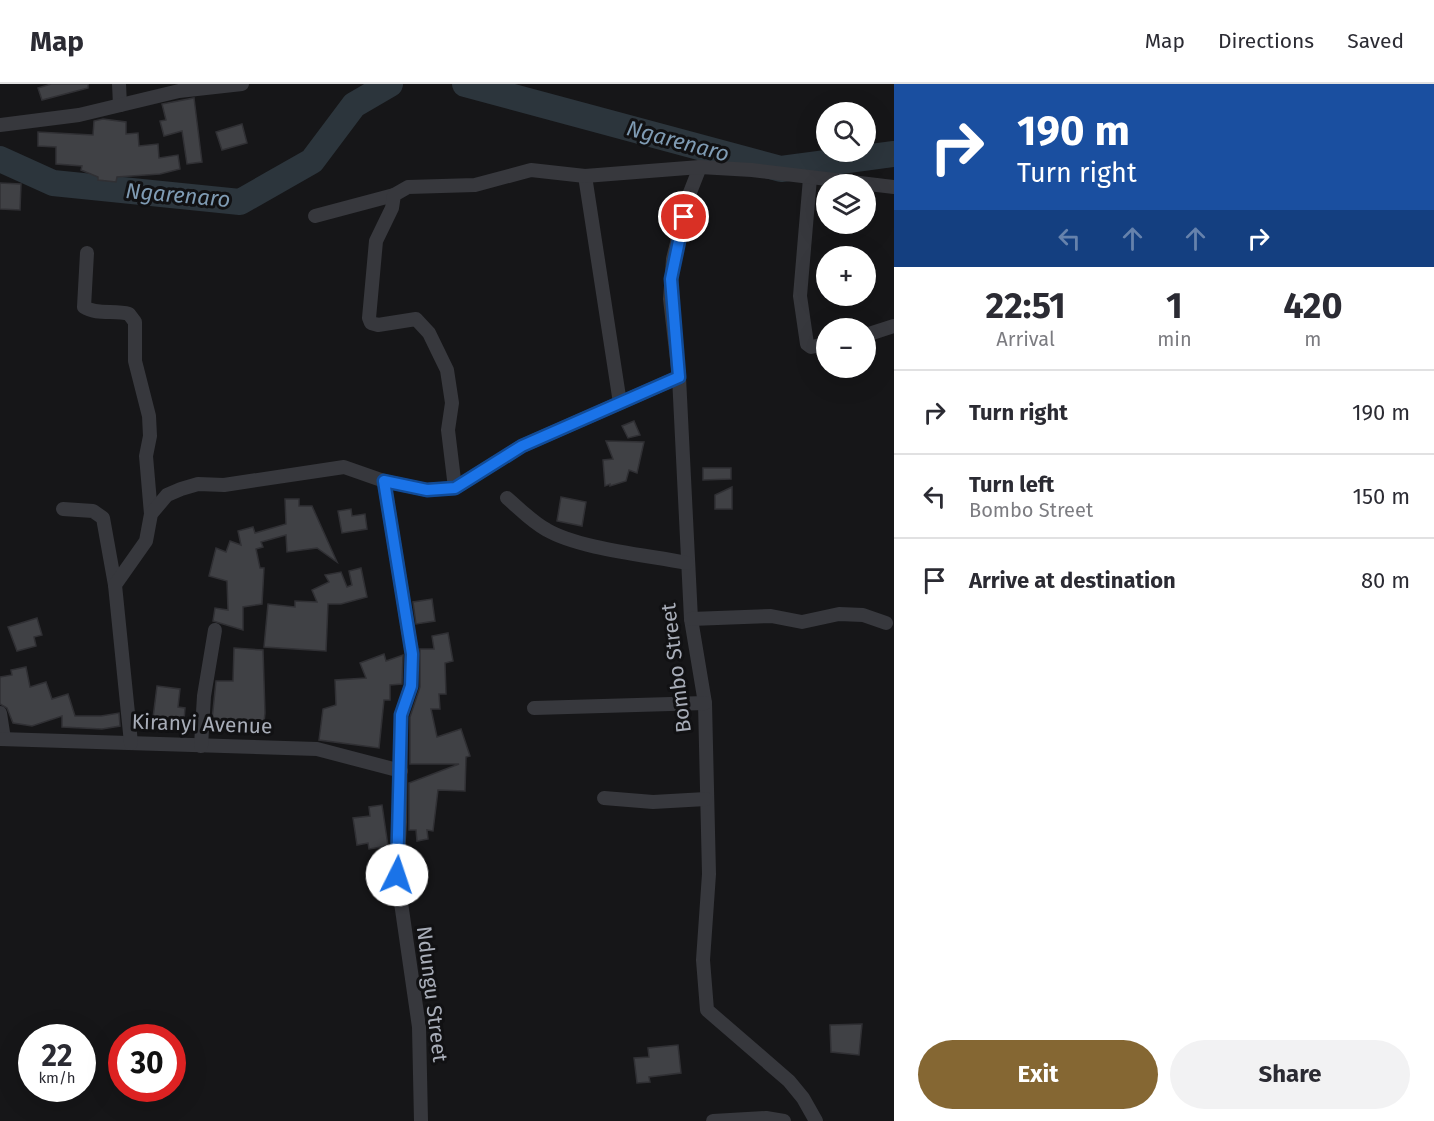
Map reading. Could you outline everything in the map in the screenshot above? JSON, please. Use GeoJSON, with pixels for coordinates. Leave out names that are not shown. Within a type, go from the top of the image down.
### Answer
{"type":"FeatureCollection","features":[{"type":"Feature","properties":{"kind":"street"},"geometry":{"type":"LineString","coordinates":[[119,84],[120,105]]}},
{"type":"Feature","properties":{"kind":"street"},"geometry":{"type":"LineString","coordinates":[[0,125],[79,115],[179,91],[242,84]]}},
{"type":"Feature","properties":{"kind":"street"},"geometry":{"type":"LineString","coordinates":[[315,216],[394,195],[408,187],[475,185],[520,171],[585,176],[700,167],[752,170],[894,187]]}},
{"type":"Feature","properties":{"kind":"street","name":"Bombo Street"},"geometry":{"type":"LineString","coordinates":[[700,167],[689,195],[671,279],[679,377],[691,619],[705,703],[709,874],[703,960],[707,1010],[789,1081],[803,1098],[816,1121]]}},
{"type":"Feature","properties":{"kind":"street"},"geometry":{"type":"LineString","coordinates":[[585,176],[620,403]]}},
{"type":"Feature","properties":{"kind":"street"},"geometry":{"type":"LineString","coordinates":[[810,178],[800,296],[807,344],[811,347],[816,346]]}},
{"type":"Feature","properties":{"kind":"street"},"geometry":{"type":"LineString","coordinates":[[394,195],[392,208],[376,241],[368,307],[371,323],[378,325],[416,319],[422,323],[447,370],[452,403],[448,430],[455,488]]}},
{"type":"Feature","properties":{"kind":"street"},"geometry":{"type":"LineString","coordinates":[[87,253],[84,308],[89,311],[119,311],[129,314],[135,322],[135,361],[149,416],[150,436],[146,456],[151,513],[146,541],[115,585]]}},
{"type":"Feature","properties":{"kind":"street"},"geometry":{"type":"LineString","coordinates":[[876,332],[894,326]]}},
{"type":"Feature","properties":{"kind":"street"},"geometry":{"type":"LineString","coordinates":[[151,513],[167,495],[198,484],[224,485],[344,466],[384,481],[427,490],[455,488],[522,446],[679,377]]}},
{"type":"Feature","properties":{"kind":"street","name":"Ndungu Street"},"geometry":{"type":"LineString","coordinates":[[384,481],[412,654],[411,686],[401,715],[397,875],[419,1027],[421,1121]]}},
{"type":"Feature","properties":{"kind":"street"},"geometry":{"type":"LineString","coordinates":[[507,498],[530,519],[560,536],[687,563]]}},
{"type":"Feature","properties":{"kind":"street"},"geometry":{"type":"LineString","coordinates":[[63,509],[93,511],[103,518],[115,585],[131,743]]}},
{"type":"Feature","properties":{"kind":"street"},"geometry":{"type":"LineString","coordinates":[[691,619],[771,616],[802,622],[839,614],[863,615],[886,623]]}},
{"type":"Feature","properties":{"kind":"street"},"geometry":{"type":"LineString","coordinates":[[201,746],[204,696],[215,630]]}},
{"type":"Feature","properties":{"kind":"street"},"geometry":{"type":"LineString","coordinates":[[534,708],[705,703]]}},
{"type":"Feature","properties":{"kind":"street"},"geometry":{"type":"LineString","coordinates":[[0,713],[2,739]]}},
{"type":"Feature","properties":{"kind":"street","name":"Kiranyi Avenue"},"geometry":{"type":"LineString","coordinates":[[2,739],[318,749],[401,771]]}},
{"type":"Feature","properties":{"kind":"street"},"geometry":{"type":"LineString","coordinates":[[604,798],[653,802],[706,799]]}},
{"type":"Feature","properties":{"kind":"street"},"geometry":{"type":"LineString","coordinates":[[713,1121],[766,1118],[784,1121]]}},
{"type":"Feature","properties":{"kind":"building"},"geometry":{"type":"Polygon","coordinates":[[[51,84],[88,84],[88,88],[42,100],[38,88],[51,84]]]}},
{"type":"Feature","properties":{"kind":"building"},"geometry":{"type":"Polygon","coordinates":[[[194,98],[202,162],[187,164],[182,131],[164,136],[160,121],[166,120],[162,104],[194,98]]]}},
{"type":"Feature","properties":{"kind":"building"},"geometry":{"type":"Polygon","coordinates":[[[103,119],[126,122],[126,134],[138,133],[139,146],[158,144],[159,158],[178,155],[180,169],[160,174],[117,177],[116,182],[98,180],[98,177],[81,170],[82,166],[56,164],[56,147],[38,146],[38,132],[93,135],[94,121],[103,119]]]}},
{"type":"Feature","properties":{"kind":"building"},"geometry":{"type":"Polygon","coordinates":[[[242,124],[247,143],[222,150],[216,132],[242,124]]]}},
{"type":"Feature","properties":{"kind":"building"},"geometry":{"type":"Polygon","coordinates":[[[0,183],[21,184],[20,210],[0,209],[0,183]]]}},
{"type":"Feature","properties":{"kind":"building"},"geometry":{"type":"Polygon","coordinates":[[[634,421],[640,435],[628,438],[622,426],[634,421]]]}},
{"type":"Feature","properties":{"kind":"building"},"geometry":{"type":"Polygon","coordinates":[[[606,441],[644,442],[637,473],[629,470],[626,481],[610,486],[610,484],[605,486],[603,460],[613,459],[606,441]]]}},
{"type":"Feature","properties":{"kind":"building"},"geometry":{"type":"Polygon","coordinates":[[[703,468],[731,468],[731,479],[703,480],[703,468]]]}},
{"type":"Feature","properties":{"kind":"building"},"geometry":{"type":"Polygon","coordinates":[[[732,487],[732,509],[715,509],[715,495],[732,487]]]}},
{"type":"Feature","properties":{"kind":"building"},"geometry":{"type":"Polygon","coordinates":[[[561,497],[586,502],[582,526],[557,521],[561,497]]]}},
{"type":"Feature","properties":{"kind":"building"},"geometry":{"type":"Polygon","coordinates":[[[285,499],[299,499],[299,506],[312,506],[337,562],[317,548],[287,552],[286,535],[261,542],[263,547],[256,549],[260,568],[264,568],[262,604],[243,607],[243,630],[213,621],[215,608],[228,610],[227,581],[209,576],[216,548],[226,552],[230,541],[241,545],[238,531],[253,527],[255,533],[286,524],[285,499]]]}},
{"type":"Feature","properties":{"kind":"building"},"geometry":{"type":"Polygon","coordinates":[[[351,509],[352,516],[365,514],[367,529],[342,533],[338,511],[351,509]]]}},
{"type":"Feature","properties":{"kind":"building"},"geometry":{"type":"Polygon","coordinates":[[[361,568],[367,597],[341,604],[328,604],[326,651],[264,647],[268,604],[295,607],[295,601],[317,602],[312,590],[329,582],[325,575],[341,572],[347,587],[352,585],[349,571],[361,568]]]}},
{"type":"Feature","properties":{"kind":"building"},"geometry":{"type":"Polygon","coordinates":[[[432,599],[435,621],[416,624],[413,602],[432,599]]]}},
{"type":"Feature","properties":{"kind":"building"},"geometry":{"type":"Polygon","coordinates":[[[37,618],[42,635],[34,637],[36,646],[17,651],[8,627],[37,618]]]}},
{"type":"Feature","properties":{"kind":"building"},"geometry":{"type":"Polygon","coordinates":[[[448,633],[453,661],[445,663],[446,694],[439,694],[440,709],[431,709],[437,737],[461,729],[470,756],[466,757],[465,791],[438,790],[433,831],[427,830],[428,839],[417,841],[416,830],[409,830],[409,783],[459,764],[410,764],[410,717],[420,687],[420,649],[434,649],[432,636],[448,633]]]}},
{"type":"Feature","properties":{"kind":"building"},"geometry":{"type":"Polygon","coordinates":[[[234,648],[263,650],[265,713],[263,731],[211,730],[216,681],[233,681],[234,648]]]}},
{"type":"Feature","properties":{"kind":"building"},"geometry":{"type":"Polygon","coordinates":[[[384,654],[386,661],[403,655],[402,684],[390,685],[390,700],[384,700],[379,748],[319,740],[323,709],[336,705],[335,680],[366,678],[360,663],[384,654]]]}},
{"type":"Feature","properties":{"kind":"building"},"geometry":{"type":"Polygon","coordinates":[[[26,667],[30,687],[46,682],[52,699],[68,694],[75,716],[119,713],[120,726],[102,729],[62,727],[62,716],[32,726],[13,723],[7,708],[0,704],[0,677],[12,675],[11,670],[26,667]]]}},
{"type":"Feature","properties":{"kind":"building"},"geometry":{"type":"Polygon","coordinates":[[[157,686],[180,689],[178,707],[185,708],[184,721],[153,718],[157,686]]]}},
{"type":"Feature","properties":{"kind":"building"},"geometry":{"type":"Polygon","coordinates":[[[382,805],[388,846],[369,849],[368,843],[357,845],[353,818],[370,816],[369,807],[382,805]]]}},
{"type":"Feature","properties":{"kind":"building"},"geometry":{"type":"Polygon","coordinates":[[[862,1024],[859,1055],[831,1052],[830,1025],[862,1024]]]}},
{"type":"Feature","properties":{"kind":"building"},"geometry":{"type":"Polygon","coordinates":[[[678,1045],[681,1073],[649,1077],[650,1082],[637,1083],[634,1058],[649,1057],[648,1048],[678,1045]]]}},
{"type":"Feature","properties":{"kind":"waterway","name":"Ngarenaro"},"geometry":{"type":"LineString","coordinates":[[0,159],[53,183],[240,202],[312,161],[354,105],[390,84]]}},
{"type":"Feature","properties":{"kind":"waterway","name":"Ngarenaro"},"geometry":{"type":"LineString","coordinates":[[465,84],[781,169],[894,154]]}},
{"type":"Feature","properties":{"kind":"route"},"geometry":{"type":"LineString","coordinates":[[397,875],[401,715],[411,686],[412,654],[384,481],[427,490],[455,488],[522,446],[679,377],[670,299],[673,259],[684,217]]}}]}
